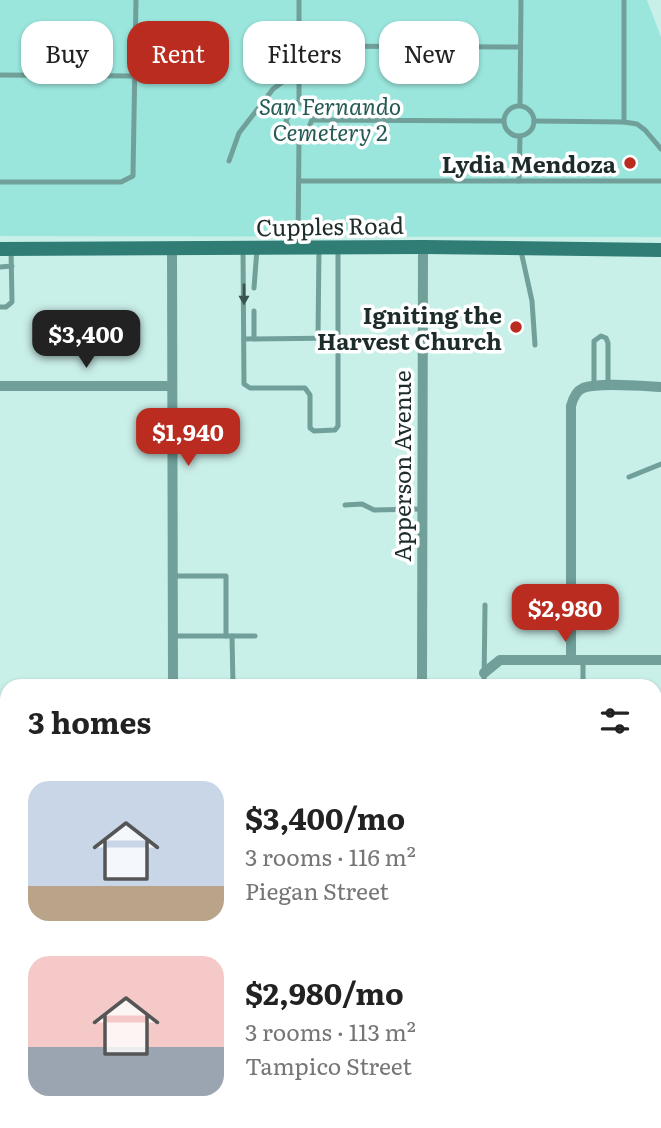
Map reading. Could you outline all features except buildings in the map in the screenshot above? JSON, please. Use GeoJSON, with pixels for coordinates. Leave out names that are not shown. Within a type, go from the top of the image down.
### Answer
{"type":"FeatureCollection","features":[{"type":"Feature","properties":{"kind":"street","name":"Cupples Road"},"geometry":{"type":"LineString","coordinates":[[6,249],[423,247],[661,250]]}},
{"type":"Feature","properties":{"kind":"street","name":"Apperson Avenue"},"geometry":{"type":"LineString","coordinates":[[422,679],[423,247]]}},
{"type":"Feature","properties":{"kind":"street"},"geometry":{"type":"LineString","coordinates":[[172,250],[173,679]]}},
{"type":"Feature","properties":{"kind":"street"},"geometry":{"type":"LineString","coordinates":[[0,386],[172,386]]}},
{"type":"Feature","properties":{"kind":"street"},"geometry":{"type":"LineString","coordinates":[[571,660],[571,405],[575,394],[594,386],[661,387]]}},
{"type":"Feature","properties":{"kind":"street"},"geometry":{"type":"LineString","coordinates":[[485,673],[500,660],[661,660]]}},
{"type":"Feature","properties":{"kind":"lane"},"geometry":{"type":"LineString","coordinates":[[136,0],[136,21]]}},
{"type":"Feature","properties":{"kind":"lane"},"geometry":{"type":"LineString","coordinates":[[299,0],[299,21]]}},
{"type":"Feature","properties":{"kind":"lane"},"geometry":{"type":"LineString","coordinates":[[520,106],[521,0]]}},
{"type":"Feature","properties":{"kind":"lane"},"geometry":{"type":"LineString","coordinates":[[624,0],[624,122]]}},
{"type":"Feature","properties":{"kind":"lane"},"geometry":{"type":"LineString","coordinates":[[365,46],[520,47]]}},
{"type":"Feature","properties":{"kind":"lane"},"geometry":{"type":"LineString","coordinates":[[0,75],[127,76]]}},
{"type":"Feature","properties":{"kind":"lane"},"geometry":{"type":"LineString","coordinates":[[0,182],[128,180],[133,176],[135,167],[136,84]]}},
{"type":"Feature","properties":{"kind":"lane"},"geometry":{"type":"LineString","coordinates":[[229,161],[239,133],[280,84]]}},
{"type":"Feature","properties":{"kind":"lane"},"geometry":{"type":"LineString","coordinates":[[299,84],[299,103]]}},
{"type":"Feature","properties":{"kind":"lane"},"geometry":{"type":"LineString","coordinates":[[299,103],[310,110],[312,120],[305,136],[299,138],[291,134],[286,121],[293,105],[299,103]]}},
{"type":"Feature","properties":{"kind":"lane"},"geometry":{"type":"LineString","coordinates":[[520,106],[530,111],[534,121],[530,132],[520,136],[506,130],[503,121],[510,108],[520,106]]}},
{"type":"Feature","properties":{"kind":"lane"},"geometry":{"type":"LineString","coordinates":[[312,120],[503,121]]}},
{"type":"Feature","properties":{"kind":"lane"},"geometry":{"type":"LineString","coordinates":[[534,121],[637,124],[661,149]]}},
{"type":"Feature","properties":{"kind":"lane"},"geometry":{"type":"LineString","coordinates":[[519,181],[520,136]]}},
{"type":"Feature","properties":{"kind":"lane"},"geometry":{"type":"LineString","coordinates":[[298,248],[299,138]]}},
{"type":"Feature","properties":{"kind":"lane"},"geometry":{"type":"LineString","coordinates":[[299,181],[661,181]]}},
{"type":"Feature","properties":{"kind":"lane"},"geometry":{"type":"LineString","coordinates":[[318,338],[319,248]]}},
{"type":"Feature","properties":{"kind":"lane"},"geometry":{"type":"LineString","coordinates":[[250,249],[244,339],[246,387],[305,388],[310,396],[310,428],[314,431],[335,430],[338,426],[338,248]]}},
{"type":"Feature","properties":{"kind":"lane"},"geometry":{"type":"LineString","coordinates":[[520,248],[532,301],[535,345]]}},
{"type":"Feature","properties":{"kind":"lane"},"geometry":{"type":"LineString","coordinates":[[0,307],[6,307],[12,302],[12,266],[6,249]]}},
{"type":"Feature","properties":{"kind":"lane"},"geometry":{"type":"LineString","coordinates":[[250,249],[254,288]]}},
{"type":"Feature","properties":{"kind":"lane"},"geometry":{"type":"LineString","coordinates":[[0,267],[12,266]]}},
{"type":"Feature","properties":{"kind":"lane"},"geometry":{"type":"LineString","coordinates":[[254,311],[254,339]]}},
{"type":"Feature","properties":{"kind":"lane"},"geometry":{"type":"LineString","coordinates":[[594,386],[594,341],[601,336],[606,338],[608,343],[608,386]]}},
{"type":"Feature","properties":{"kind":"lane"},"geometry":{"type":"LineString","coordinates":[[244,339],[338,338]]}},
{"type":"Feature","properties":{"kind":"lane"},"geometry":{"type":"LineString","coordinates":[[629,477],[661,464]]}},
{"type":"Feature","properties":{"kind":"lane"},"geometry":{"type":"LineString","coordinates":[[345,505],[362,505],[374,510],[422,509]]}},
{"type":"Feature","properties":{"kind":"lane"},"geometry":{"type":"LineString","coordinates":[[173,576],[226,576],[232,679]]}},
{"type":"Feature","properties":{"kind":"lane"},"geometry":{"type":"LineString","coordinates":[[485,605],[485,679]]}},
{"type":"Feature","properties":{"kind":"lane"},"geometry":{"type":"LineString","coordinates":[[173,636],[256,636]]}},
{"type":"Feature","properties":{"kind":"lane"},"geometry":{"type":"LineString","coordinates":[[583,660],[583,679]]}},
{"type":"Feature","properties":{"kind":"green space","name":"San Fernando Cemetery 2"},"geometry":{"type":"Polygon","coordinates":[[[0,0],[647,0],[661,37],[661,237],[0,236],[0,0]]]}},
{"type":"Feature","properties":{"kind":"place","name":"Lydia Mendoza"},"geometry":{"type":"Point","coordinates":[630,163]}},
{"type":"Feature","properties":{"kind":"place","name":"Igniting the Harvest Church"},"geometry":{"type":"Point","coordinates":[516,327]}}]}
